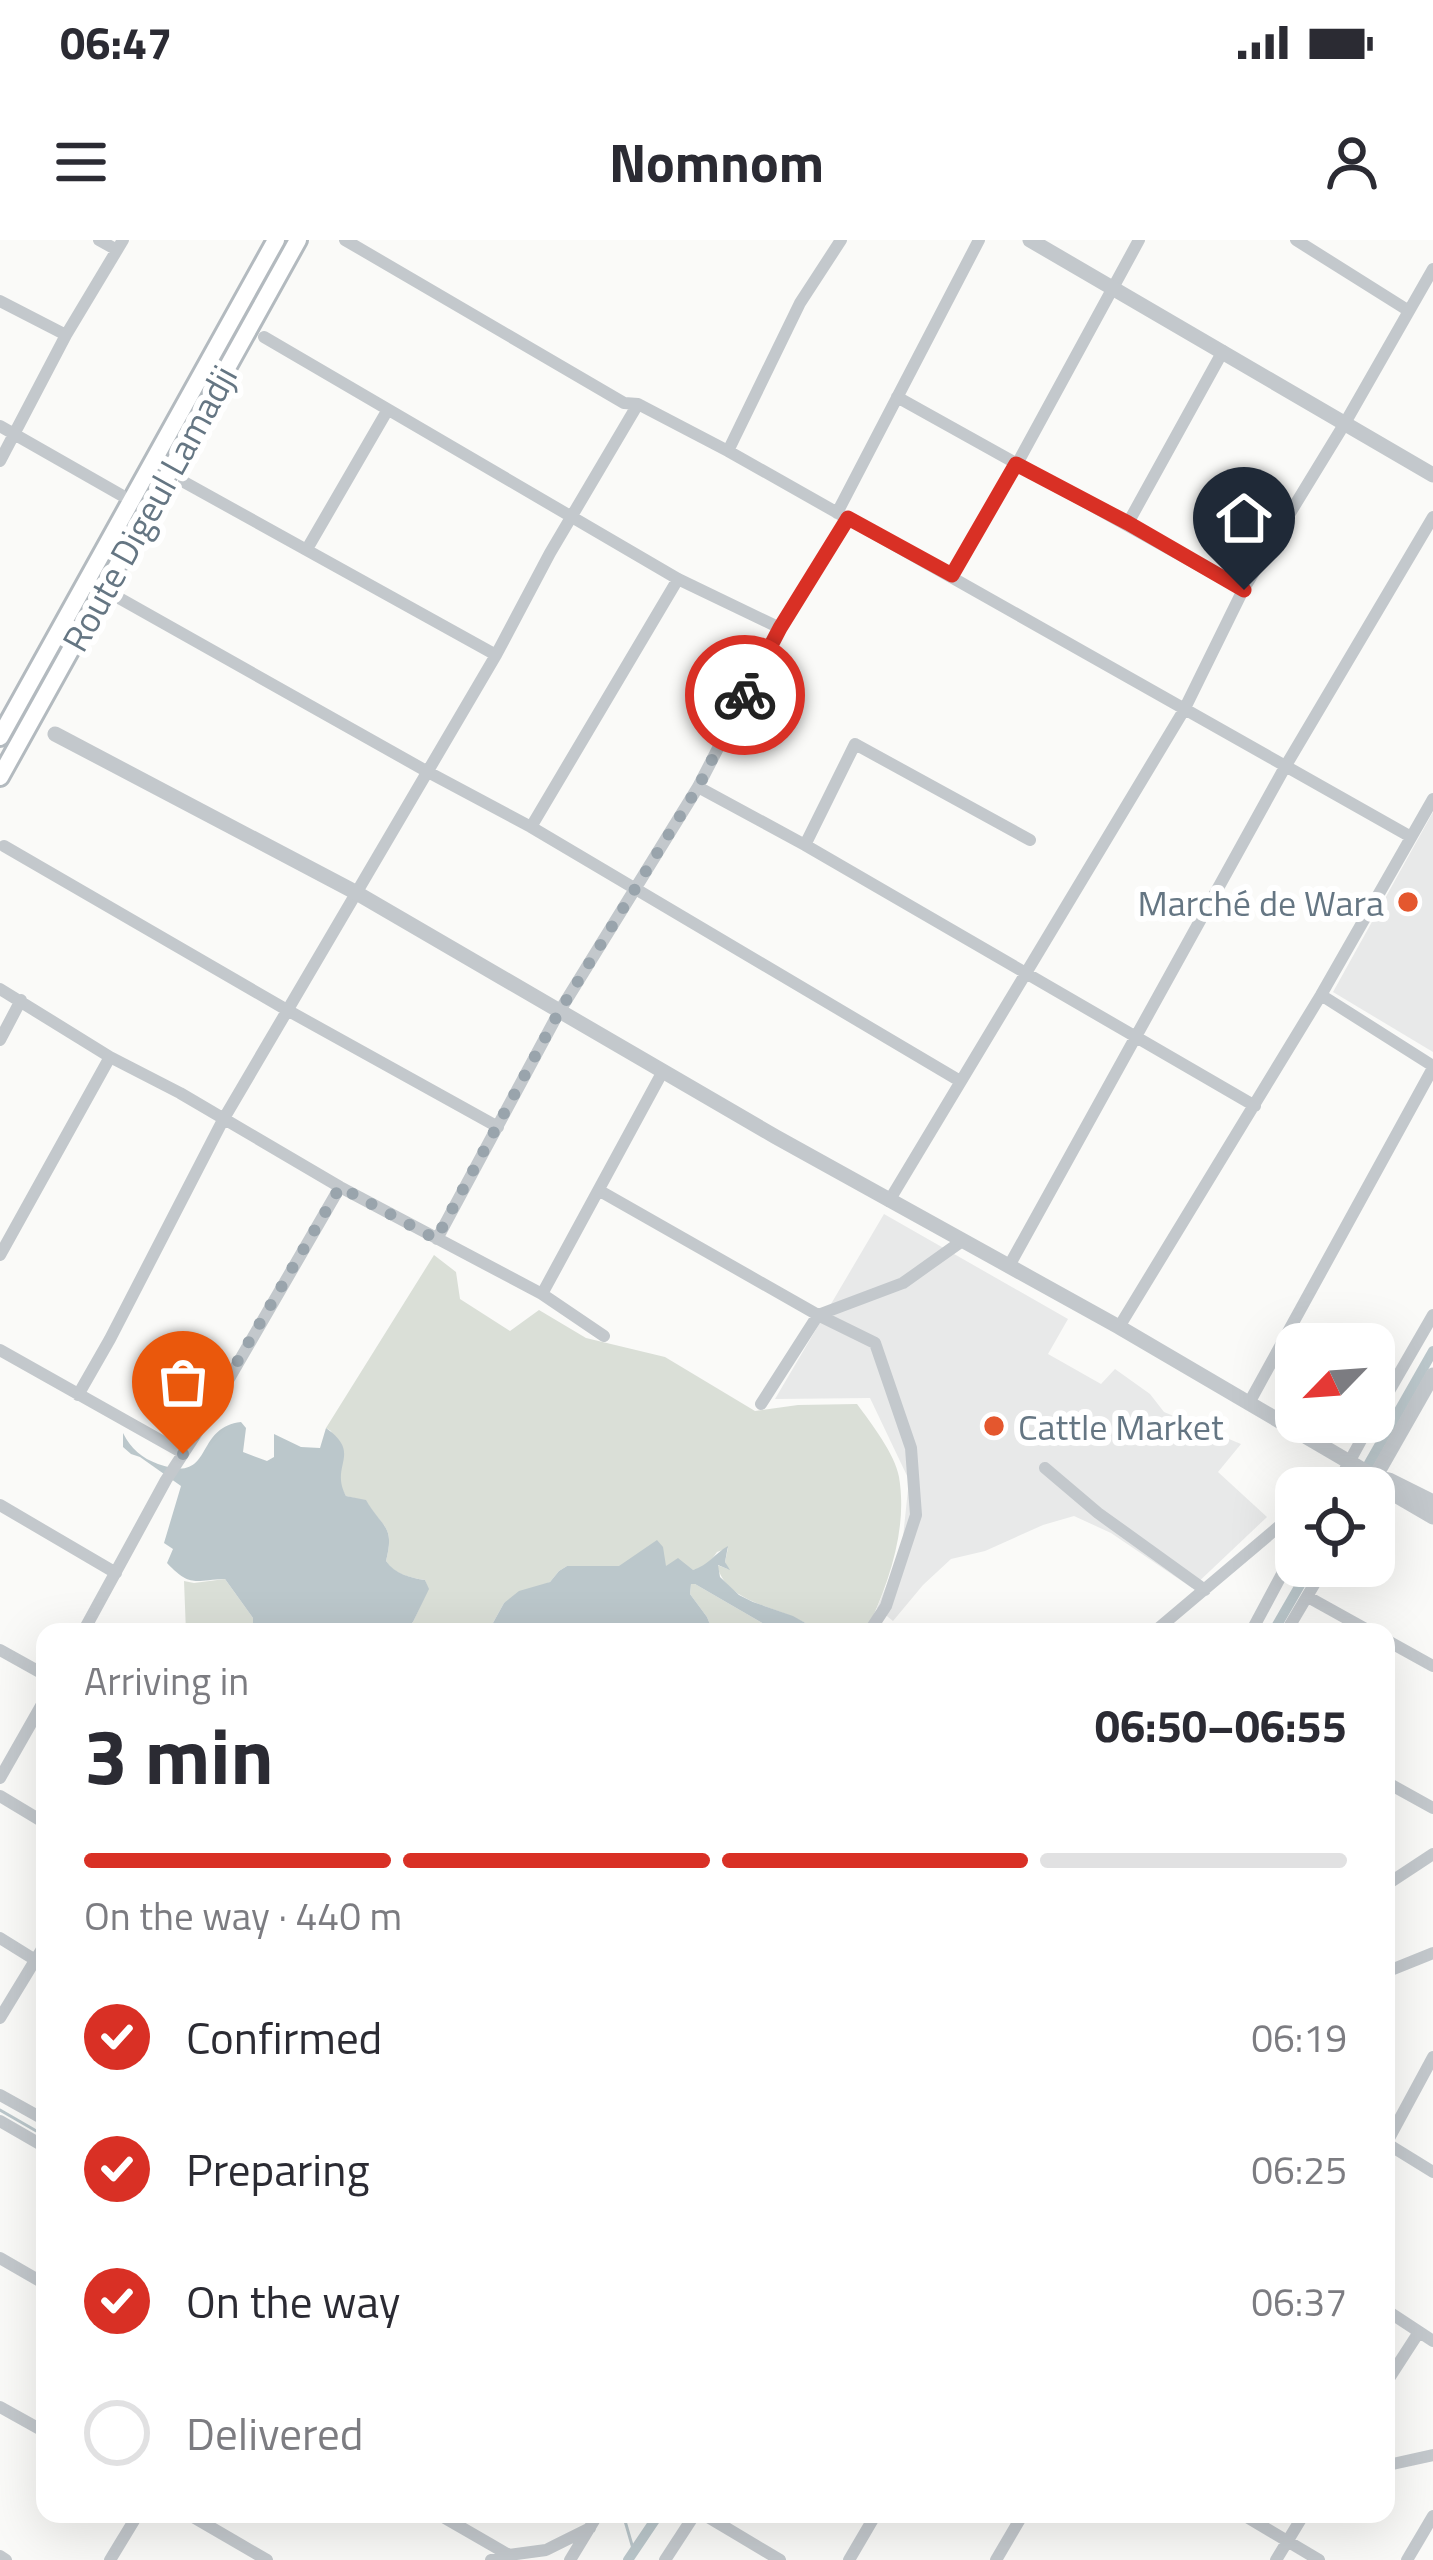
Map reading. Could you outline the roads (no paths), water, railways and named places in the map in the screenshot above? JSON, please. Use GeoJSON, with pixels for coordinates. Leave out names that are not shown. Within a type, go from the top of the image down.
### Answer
{"type":"FeatureCollection","features":[{"type":"Feature","properties":{"kind":"main road"},"geometry":{"type":"LineString","coordinates":[[0,737],[276,240]]}},
{"type":"Feature","properties":{"kind":"main road","name":"Route Digeul Lamadji"},"geometry":{"type":"LineString","coordinates":[[0,777],[298,240]]}},
{"type":"Feature","properties":{"kind":"street"},"geometry":{"type":"LineString","coordinates":[[0,461],[66,334],[120,245],[99,240]]}},
{"type":"Feature","properties":{"kind":"street"},"geometry":{"type":"LineString","coordinates":[[345,240],[624,403],[638,404],[728,451],[1412,837]]}},
{"type":"Feature","properties":{"kind":"street"},"geometry":{"type":"LineString","coordinates":[[728,451],[800,304],[841,240]]}},
{"type":"Feature","properties":{"kind":"street"},"geometry":{"type":"LineString","coordinates":[[436,1239],[559,1012],[698,787],[843,515],[897,397],[979,240]]}},
{"type":"Feature","properties":{"kind":"street"},"geometry":{"type":"LineString","coordinates":[[1030,240],[1433,475]]}},
{"type":"Feature","properties":{"kind":"street"},"geometry":{"type":"LineString","coordinates":[[952,575],[1139,240]]}},
{"type":"Feature","properties":{"kind":"street"},"geometry":{"type":"LineString","coordinates":[[1296,240],[1409,311]]}},
{"type":"Feature","properties":{"kind":"street"},"geometry":{"type":"LineString","coordinates":[[889,1201],[1184,710],[1244,590],[1433,269]]}},
{"type":"Feature","properties":{"kind":"street"},"geometry":{"type":"LineString","coordinates":[[0,301],[66,334]]}},
{"type":"Feature","properties":{"kind":"street"},"geometry":{"type":"LineString","coordinates":[[264,338],[678,579],[780,628]]}},
{"type":"Feature","properties":{"kind":"street"},"geometry":{"type":"LineString","coordinates":[[1128,523],[1223,351]]}},
{"type":"Feature","properties":{"kind":"street"},"geometry":{"type":"LineString","coordinates":[[897,397],[1244,590]]}},
{"type":"Feature","properties":{"kind":"street"},"geometry":{"type":"LineString","coordinates":[[78,1395],[286,1010],[638,404]]}},
{"type":"Feature","properties":{"kind":"street"},"geometry":{"type":"LineString","coordinates":[[307,549],[388,411]]}},
{"type":"Feature","properties":{"kind":"street"},"geometry":{"type":"LineString","coordinates":[[0,426],[121,495]]}},
{"type":"Feature","properties":{"kind":"street"},"geometry":{"type":"LineString","coordinates":[[184,482],[496,655]]}},
{"type":"Feature","properties":{"kind":"street"},"geometry":{"type":"LineString","coordinates":[[1009,1266],[1286,767],[1433,517]]}},
{"type":"Feature","properties":{"kind":"street"},"geometry":{"type":"LineString","coordinates":[[531,827],[678,579]]}},
{"type":"Feature","properties":{"kind":"street"},"geometry":{"type":"LineString","coordinates":[[119,598],[531,827],[960,1081]]}},
{"type":"Feature","properties":{"kind":"street"},"geometry":{"type":"LineString","coordinates":[[55,734],[355,892],[889,1201],[1119,1327],[1354,1467]]}},
{"type":"Feature","properties":{"kind":"street"},"geometry":{"type":"LineString","coordinates":[[805,845],[856,744],[1030,840]]}},
{"type":"Feature","properties":{"kind":"street"},"geometry":{"type":"LineString","coordinates":[[698,787],[1255,1106]]}},
{"type":"Feature","properties":{"kind":"street"},"geometry":{"type":"LineString","coordinates":[[1119,1327],[1255,1106],[1433,799]]}},
{"type":"Feature","properties":{"kind":"street"},"geometry":{"type":"LineString","coordinates":[[4,846],[286,1010],[498,1126]]}},
{"type":"Feature","properties":{"kind":"street"},"geometry":{"type":"LineString","coordinates":[[0,989],[340,1187],[542,1294],[604,1336]]}},
{"type":"Feature","properties":{"kind":"street"},"geometry":{"type":"LineString","coordinates":[[1249,1403],[1433,1067],[1321,995]]}},
{"type":"Feature","properties":{"kind":"street"},"geometry":{"type":"LineString","coordinates":[[0,1040],[21,1000]]}},
{"type":"Feature","properties":{"kind":"street"},"geometry":{"type":"LineString","coordinates":[[0,1255],[110,1057]]}},
{"type":"Feature","properties":{"kind":"street"},"geometry":{"type":"LineString","coordinates":[[542,1294],[663,1071]]}},
{"type":"Feature","properties":{"kind":"street"},"geometry":{"type":"LineString","coordinates":[[88,1623],[340,1187]]}},
{"type":"Feature","properties":{"kind":"street"},"geometry":{"type":"LineString","coordinates":[[599,1191],[875,1343],[911,1448],[916,1515],[886,1606],[875,1623]]}},
{"type":"Feature","properties":{"kind":"street"},"geometry":{"type":"LineString","coordinates":[[761,1404],[818,1315],[903,1283],[962,1241]]}},
{"type":"Feature","properties":{"kind":"street"},"geometry":{"type":"LineString","coordinates":[[1395,1382],[1433,1316]]}},
{"type":"Feature","properties":{"kind":"street"},"geometry":{"type":"LineString","coordinates":[[0,1350],[183,1454]]}},
{"type":"Feature","properties":{"kind":"street"},"geometry":{"type":"LineString","coordinates":[[1368,1467],[1433,1375]]}},
{"type":"Feature","properties":{"kind":"street"},"geometry":{"type":"LineString","coordinates":[[1045,1468],[1098,1513],[1205,1590]]}},
{"type":"Feature","properties":{"kind":"street"},"geometry":{"type":"LineString","coordinates":[[1395,1483],[1433,1502]]}},
{"type":"Feature","properties":{"kind":"street"},"geometry":{"type":"LineString","coordinates":[[1395,1495],[1433,1517]]}},
{"type":"Feature","properties":{"kind":"street"},"geometry":{"type":"LineString","coordinates":[[0,1505],[116,1573]]}},
{"type":"Feature","properties":{"kind":"street"},"geometry":{"type":"LineString","coordinates":[[1169,1623],[1275,1529]]}},
{"type":"Feature","properties":{"kind":"street"},"geometry":{"type":"LineString","coordinates":[[1256,1623],[1275,1587]]}},
{"type":"Feature","properties":{"kind":"street"},"geometry":{"type":"LineString","coordinates":[[1292,1623],[1313,1587]]}},
{"type":"Feature","properties":{"kind":"street"},"geometry":{"type":"LineString","coordinates":[[1308,1597],[1355,1623]]}},
{"type":"Feature","properties":{"kind":"street"},"geometry":{"type":"LineString","coordinates":[[1395,1645],[1433,1666]]}},
{"type":"Feature","properties":{"kind":"street"},"geometry":{"type":"LineString","coordinates":[[0,1650],[36,1670]]}},
{"type":"Feature","properties":{"kind":"street"},"geometry":{"type":"LineString","coordinates":[[0,1778],[36,1715]]}},
{"type":"Feature","properties":{"kind":"street"},"geometry":{"type":"LineString","coordinates":[[1395,1787],[1433,1808]]}},
{"type":"Feature","properties":{"kind":"street"},"geometry":{"type":"LineString","coordinates":[[0,1796],[36,1817]]}},
{"type":"Feature","properties":{"kind":"street"},"geometry":{"type":"LineString","coordinates":[[1395,1879],[1433,1854]]}},
{"type":"Feature","properties":{"kind":"street"},"geometry":{"type":"LineString","coordinates":[[0,1938],[36,1960]]}},
{"type":"Feature","properties":{"kind":"street"},"geometry":{"type":"LineString","coordinates":[[1395,1968],[1433,1953]]}},
{"type":"Feature","properties":{"kind":"street"},"geometry":{"type":"LineString","coordinates":[[0,2018],[36,1968]]}},
{"type":"Feature","properties":{"kind":"street"},"geometry":{"type":"LineString","coordinates":[[1395,2127],[1433,2057]]}},
{"type":"Feature","properties":{"kind":"street"},"geometry":{"type":"LineString","coordinates":[[0,2095],[36,2115]]}},
{"type":"Feature","properties":{"kind":"street"},"geometry":{"type":"LineString","coordinates":[[0,2121],[36,2142]]}},
{"type":"Feature","properties":{"kind":"street"},"geometry":{"type":"LineString","coordinates":[[1395,2149],[1433,2172]]}},
{"type":"Feature","properties":{"kind":"street"},"geometry":{"type":"LineString","coordinates":[[0,2258],[36,2279]]}},
{"type":"Feature","properties":{"kind":"street"},"geometry":{"type":"LineString","coordinates":[[1395,2316],[1433,2341]]}},
{"type":"Feature","properties":{"kind":"street"},"geometry":{"type":"LineString","coordinates":[[1395,2369],[1419,2332]]}},
{"type":"Feature","properties":{"kind":"street"},"geometry":{"type":"LineString","coordinates":[[0,2407],[36,2427]]}},
{"type":"Feature","properties":{"kind":"street"},"geometry":{"type":"LineString","coordinates":[[1395,2463],[1433,2455]]}},
{"type":"Feature","properties":{"kind":"street"},"geometry":{"type":"LineString","coordinates":[[1407,2560],[1433,2516]]}},
{"type":"Feature","properties":{"kind":"street"},"geometry":{"type":"LineString","coordinates":[[110,2560],[133,2523]]}},
{"type":"Feature","properties":{"kind":"street"},"geometry":{"type":"LineString","coordinates":[[203,2523],[267,2560]]}},
{"type":"Feature","properties":{"kind":"street"},"geometry":{"type":"LineString","coordinates":[[454,2523],[508,2554]]}},
{"type":"Feature","properties":{"kind":"street"},"geometry":{"type":"LineString","coordinates":[[570,2560],[593,2523]]}},
{"type":"Feature","properties":{"kind":"street"},"geometry":{"type":"LineString","coordinates":[[665,2560],[692,2523]]}},
{"type":"Feature","properties":{"kind":"street"},"geometry":{"type":"LineString","coordinates":[[715,2523],[780,2560]]}},
{"type":"Feature","properties":{"kind":"street"},"geometry":{"type":"LineString","coordinates":[[849,2560],[871,2523]]}},
{"type":"Feature","properties":{"kind":"street"},"geometry":{"type":"LineString","coordinates":[[996,2560],[1018,2523]]}},
{"type":"Feature","properties":{"kind":"street"},"geometry":{"type":"LineString","coordinates":[[1259,2523],[1318,2560]]}},
{"type":"Feature","properties":{"kind":"street"},"geometry":{"type":"LineString","coordinates":[[1276,2560],[1298,2523]]}},
{"type":"Feature","properties":{"kind":"street"},"geometry":{"type":"LineString","coordinates":[[491,2560],[546,2550],[590,2528]]}},
{"type":"Feature","properties":{"kind":"waterway"},"geometry":{"type":"LineString","coordinates":[[1367,1467],[1433,1351]]}},
{"type":"Feature","properties":{"kind":"waterway"},"geometry":{"type":"LineString","coordinates":[[1278,1623],[1299,1587]]}},
{"type":"Feature","properties":{"kind":"waterway"},"geometry":{"type":"LineString","coordinates":[[0,2110],[36,2131]]}},
{"type":"Feature","properties":{"kind":"waterway"},"geometry":{"type":"LineString","coordinates":[[626,2523],[634,2552]]}},
{"type":"Feature","properties":{"kind":"waterway"},"geometry":{"type":"LineString","coordinates":[[628,2560],[653,2523]]}},
{"type":"Feature","properties":{"kind":"place","name":"Marché de Wara"},"geometry":{"type":"Point","coordinates":[1408,902]}},
{"type":"Feature","properties":{"kind":"place","name":"Cattle Market"},"geometry":{"type":"Point","coordinates":[994,1426]}}]}
